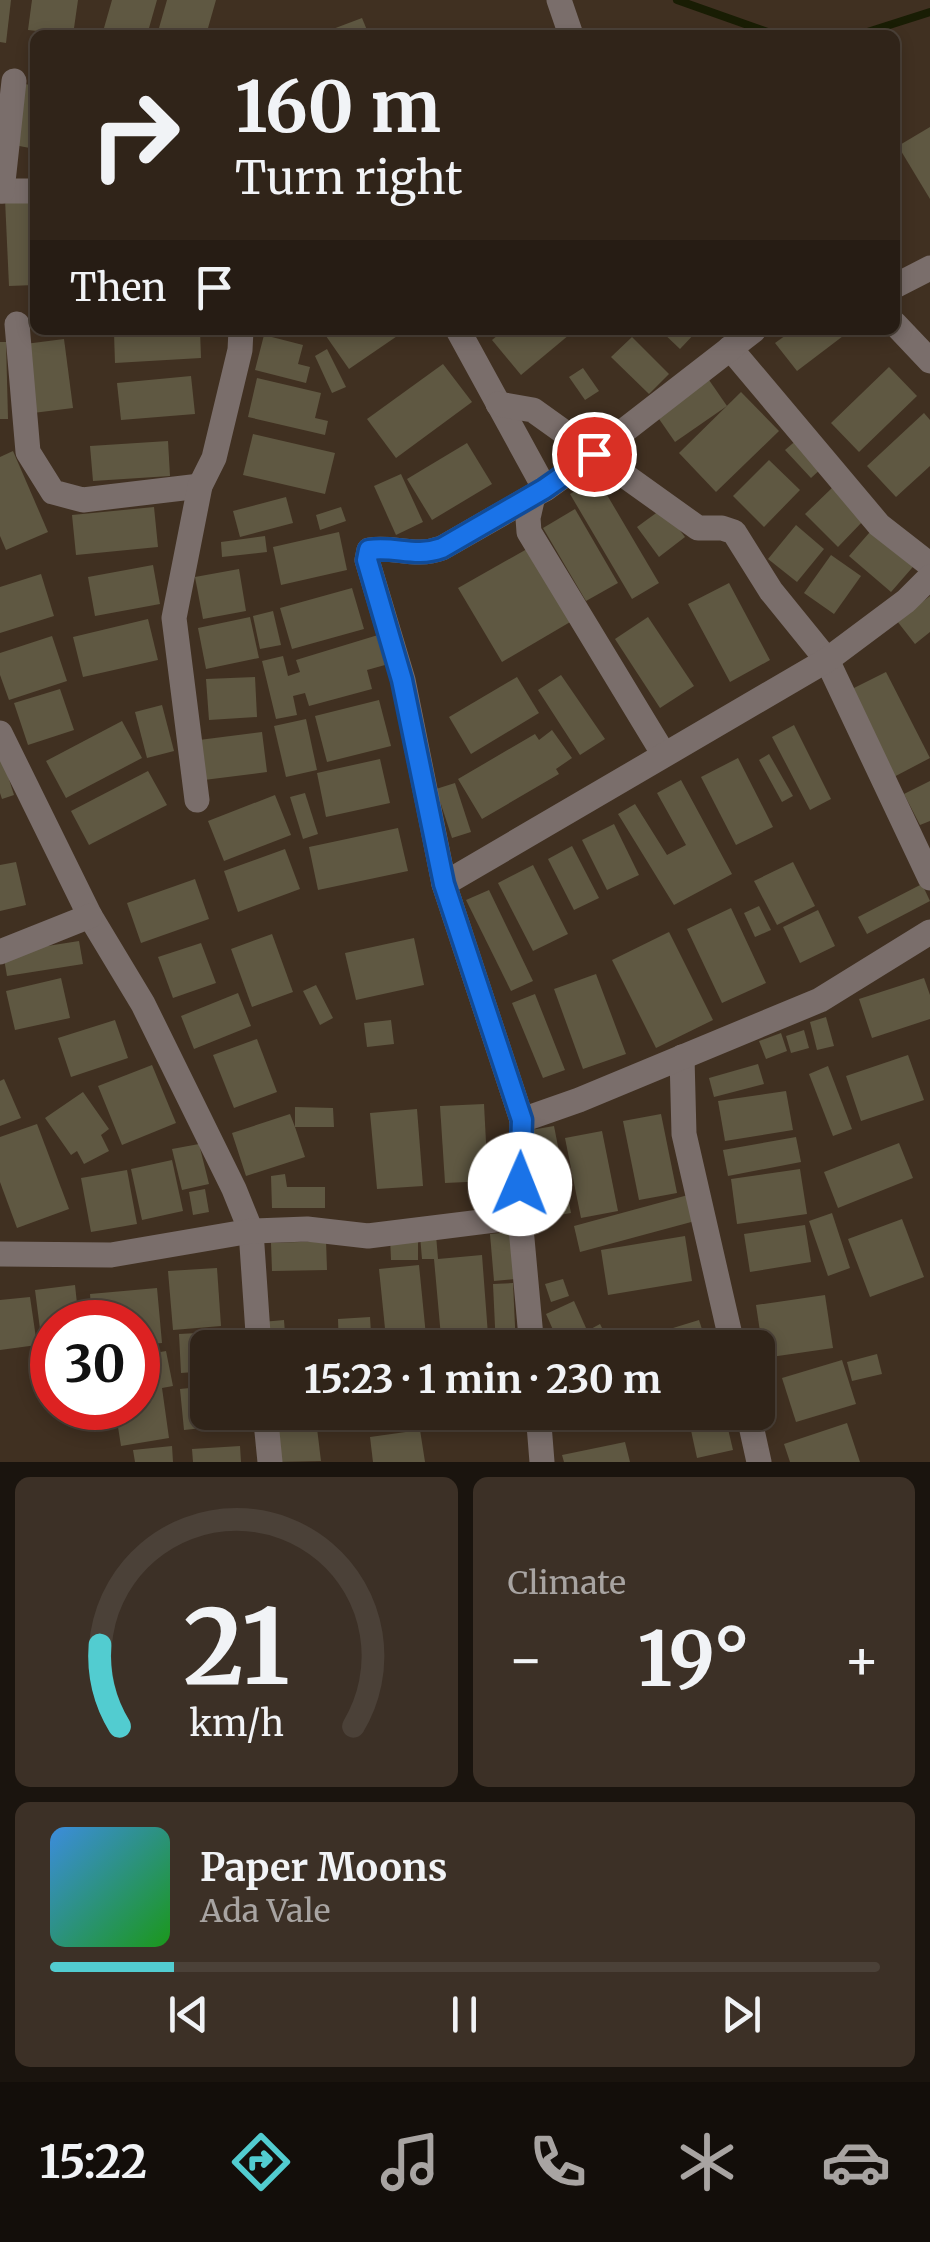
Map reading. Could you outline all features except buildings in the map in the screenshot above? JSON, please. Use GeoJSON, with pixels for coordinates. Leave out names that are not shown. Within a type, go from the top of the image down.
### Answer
{"type":"FeatureCollection","features":[{"type":"Feature","properties":{"kind":"street"},"geometry":{"type":"LineString","coordinates":[[559,0],[570,30]]}},
{"type":"Feature","properties":{"kind":"street"},"geometry":{"type":"LineString","coordinates":[[16,81],[1,191],[30,191]]}},
{"type":"Feature","properties":{"kind":"street"},"geometry":{"type":"LineString","coordinates":[[900,283],[930,268]]}},
{"type":"Feature","properties":{"kind":"street"},"geometry":{"type":"LineString","coordinates":[[17,323],[28,452],[53,492],[83,500],[200,486]]}},
{"type":"Feature","properties":{"kind":"street"},"geometry":{"type":"LineString","coordinates":[[900,329],[930,361]]}},
{"type":"Feature","properties":{"kind":"street"},"geometry":{"type":"LineString","coordinates":[[197,800],[174,618],[200,486],[214,458],[241,335]]}},
{"type":"Feature","properties":{"kind":"street"},"geometry":{"type":"LineString","coordinates":[[461,335],[539,492],[528,518],[529,532],[663,753]]}},
{"type":"Feature","properties":{"kind":"street"},"geometry":{"type":"LineString","coordinates":[[530,1330],[520,1217],[522,1120],[444,884],[402,680],[367,560],[369,550],[424,554],[442,548],[539,492],[594,454],[747,335]]}},
{"type":"Feature","properties":{"kind":"street"},"geometry":{"type":"LineString","coordinates":[[730,348],[879,525],[930,565]]}},
{"type":"Feature","properties":{"kind":"street"},"geometry":{"type":"LineString","coordinates":[[498,404],[533,410],[698,528],[734,532],[772,592],[827,660],[930,878]]}},
{"type":"Feature","properties":{"kind":"street"},"geometry":{"type":"LineString","coordinates":[[444,884],[827,660],[906,601],[930,577]]}},
{"type":"Feature","properties":{"kind":"street"},"geometry":{"type":"LineString","coordinates":[[0,733],[90,916],[143,1004],[251,1231],[258,1330]]}},
{"type":"Feature","properties":{"kind":"street"},"geometry":{"type":"LineString","coordinates":[[0,952],[90,916]]}},
{"type":"Feature","properties":{"kind":"street"},"geometry":{"type":"LineString","coordinates":[[522,1120],[580,1100],[820,1000],[928,943]]}},
{"type":"Feature","properties":{"kind":"street"},"geometry":{"type":"LineString","coordinates":[[682,1057],[684,1134],[729,1330]]}},
{"type":"Feature","properties":{"kind":"street"},"geometry":{"type":"LineString","coordinates":[[0,1254],[111,1255],[251,1231],[307,1229],[368,1236],[520,1217]]}},
{"type":"Feature","properties":{"kind":"street"},"geometry":{"type":"LineString","coordinates":[[267,1430],[270,1462]]}},
{"type":"Feature","properties":{"kind":"street"},"geometry":{"type":"LineString","coordinates":[[539,1430],[542,1462]]}},
{"type":"Feature","properties":{"kind":"street"},"geometry":{"type":"LineString","coordinates":[[752,1430],[758,1462]]}},
{"type":"Feature","properties":{"kind":"waterway"},"geometry":{"type":"LineString","coordinates":[[677,0],[762,30]]}},
{"type":"Feature","properties":{"kind":"waterway"},"geometry":{"type":"LineString","coordinates":[[874,30],[930,12]]}},
{"type":"Feature","properties":{"kind":"route"},"geometry":{"type":"LineString","coordinates":[[520,1184],[522,1120],[444,884],[402,680],[367,560],[369,550],[424,554],[442,548],[544,489],[594,454]]}}]}
